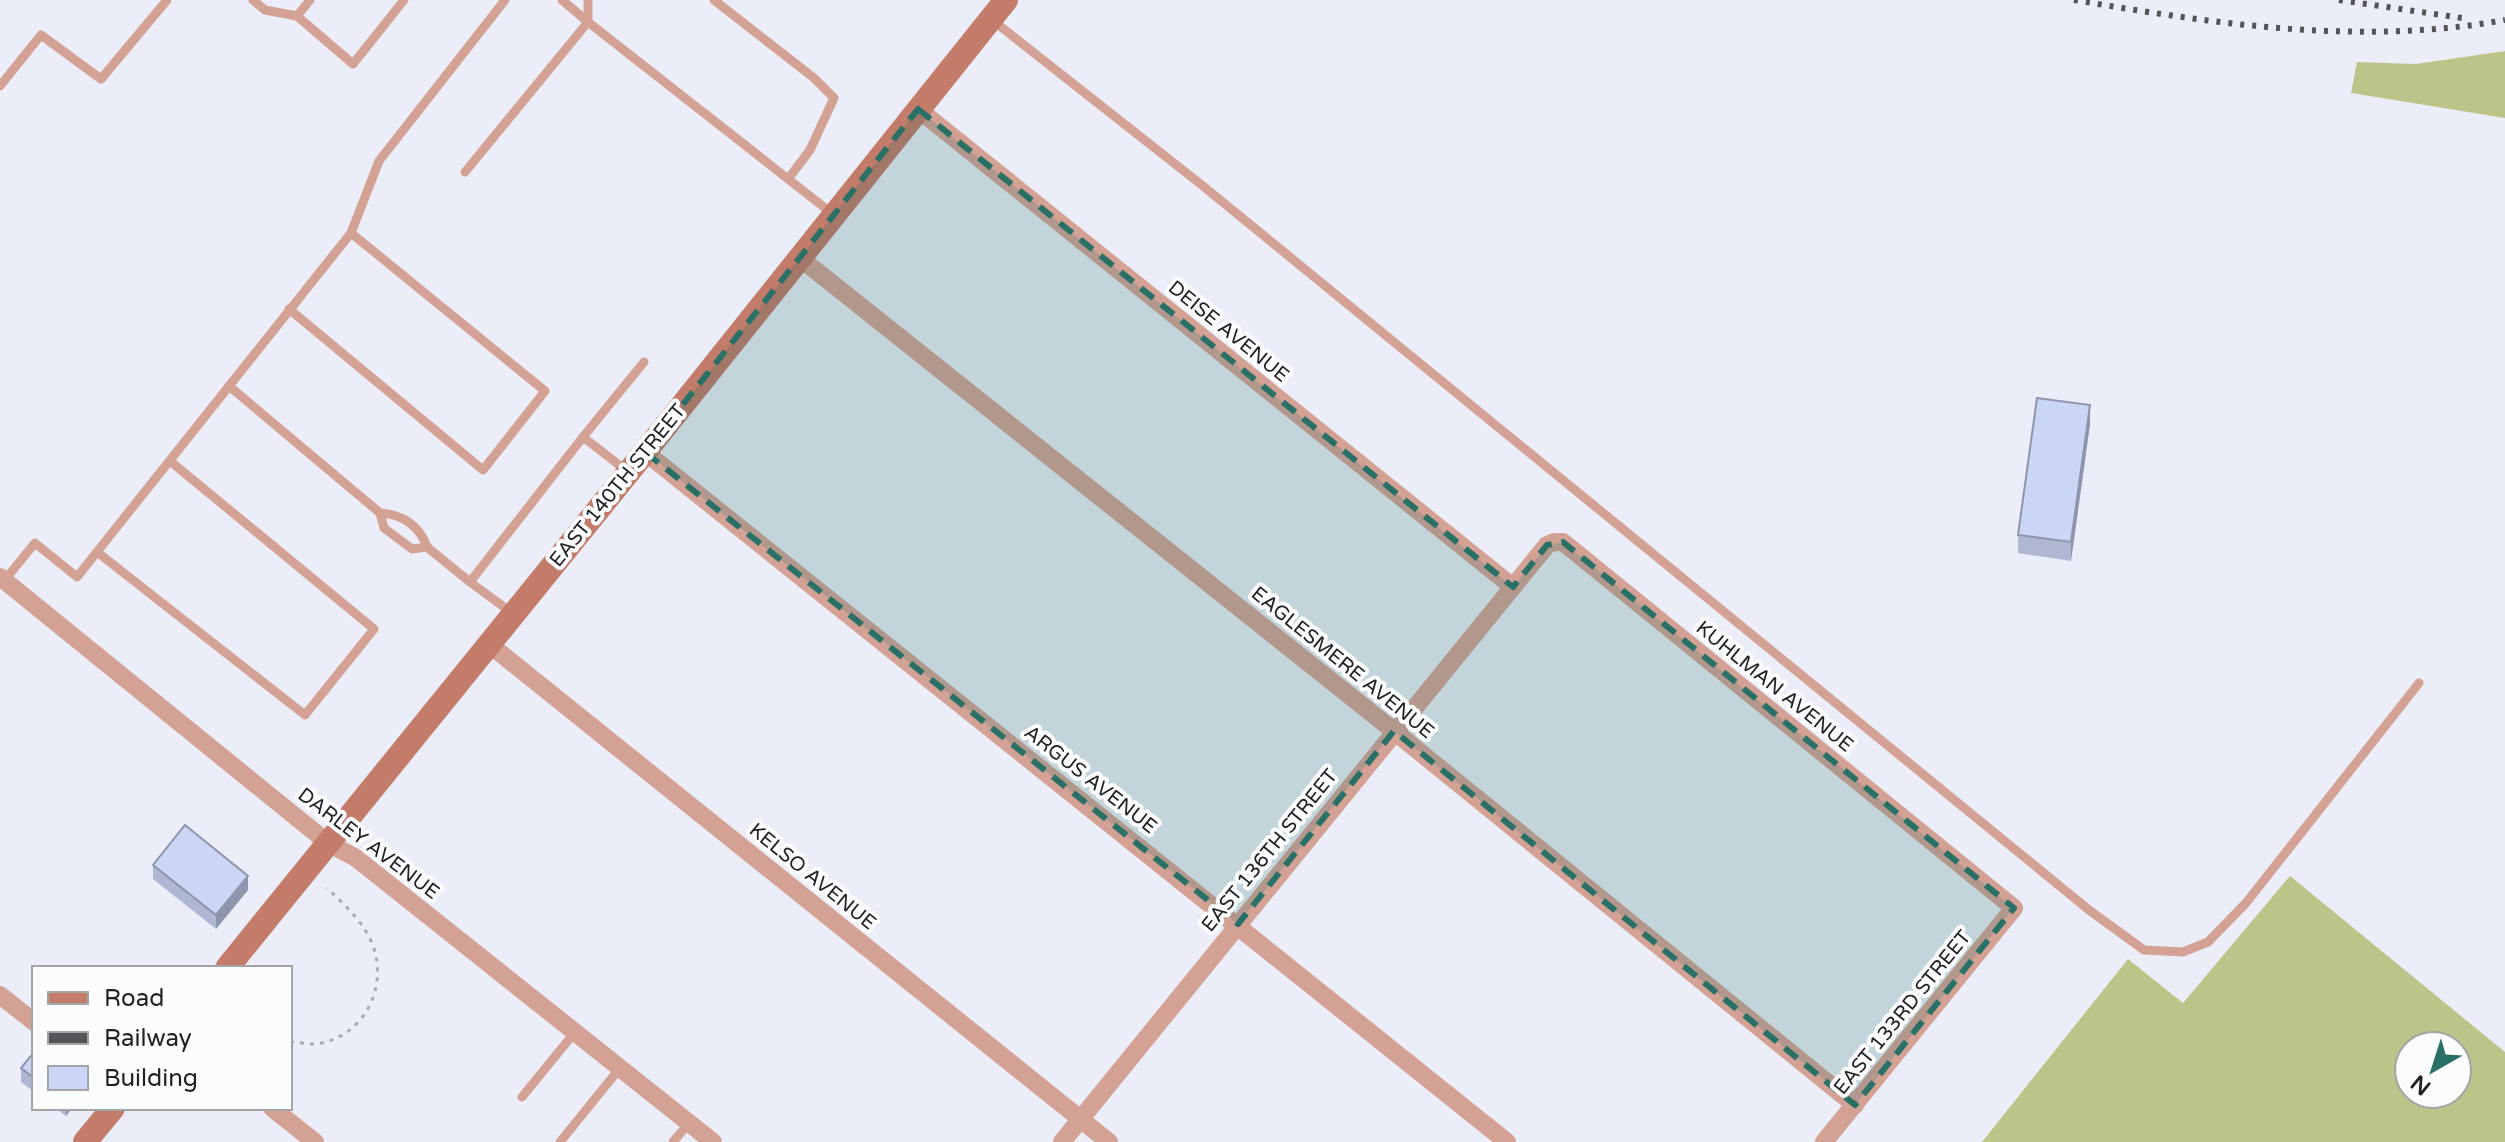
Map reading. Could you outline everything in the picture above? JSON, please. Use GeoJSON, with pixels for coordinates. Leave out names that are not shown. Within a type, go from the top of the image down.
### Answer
{"type":"FeatureCollection","features":[{"type":"Feature","properties":{"kind":"street","name":"EAST 140TH STREET"},"geometry":{"type":"LineString","coordinates":[[229,966],[1006,0]]}},
{"type":"Feature","properties":{"kind":"street","name":"DEISE AVENUE"},"geometry":{"type":"LineString","coordinates":[[918,109],[1513,587]]}},
{"type":"Feature","properties":{"kind":"street","name":"EAGLESMERE AVENUE"},"geometry":{"type":"LineString","coordinates":[[800,258],[1394,731],[1855,1105]]}},
{"type":"Feature","properties":{"kind":"street","name":"ARGUS AVENUE"},"geometry":{"type":"LineString","coordinates":[[645,452],[1507,1142]]}},
{"type":"Feature","properties":{"kind":"street","name":"KUHLMAN AVENUE"},"geometry":{"type":"LineString","coordinates":[[1513,587],[1547,545],[1563,542],[2014,908]]}},
{"type":"Feature","properties":{"kind":"street","name":"DARLEY AVENUE"},"geometry":{"type":"LineString","coordinates":[[2,579],[328,843],[356,858],[713,1142]]}},
{"type":"Feature","properties":{"kind":"street","name":"EAST 136TH STREET"},"geometry":{"type":"LineString","coordinates":[[1062,1142],[1513,587]]}},
{"type":"Feature","properties":{"kind":"street","name":"KELSO AVENUE"},"geometry":{"type":"LineString","coordinates":[[489,644],[1109,1142]]}},
{"type":"Feature","properties":{"kind":"street","name":"EAST 133RD STREET"},"geometry":{"type":"LineString","coordinates":[[1824,1142],[2014,908]]}},
{"type":"Feature","properties":{"kind":"street"},"geometry":{"type":"LineString","coordinates":[[0,995],[32,1020]]}},
{"type":"Feature","properties":{"kind":"street"},"geometry":{"type":"LineString","coordinates":[[85,1142],[111,1110]]}},
{"type":"Feature","properties":{"kind":"street"},"geometry":{"type":"LineString","coordinates":[[275,1110],[315,1142]]}},
{"type":"Feature","properties":{"kind":"lane"},"geometry":{"type":"LineString","coordinates":[[0,86],[41,35],[101,79],[167,0]]}},
{"type":"Feature","properties":{"kind":"lane"},"geometry":{"type":"LineString","coordinates":[[253,0],[265,10],[297,16],[353,64],[404,0]]}},
{"type":"Feature","properties":{"kind":"lane"},"geometry":{"type":"LineString","coordinates":[[297,16],[310,0]]}},
{"type":"Feature","properties":{"kind":"lane"},"geometry":{"type":"LineString","coordinates":[[2,579],[35,543],[77,577],[351,233],[379,161],[505,0]]}},
{"type":"Feature","properties":{"kind":"lane"},"geometry":{"type":"LineString","coordinates":[[562,0],[834,215]]}},
{"type":"Feature","properties":{"kind":"lane"},"geometry":{"type":"LineString","coordinates":[[465,172],[588,22],[588,0]]}},
{"type":"Feature","properties":{"kind":"lane"},"geometry":{"type":"LineString","coordinates":[[714,0],[814,78],[834,98],[810,150],[788,179]]}},
{"type":"Feature","properties":{"kind":"lane"},"geometry":{"type":"LineString","coordinates":[[991,19],[1203,186],[2077,900],[2144,950],[2183,952],[2208,942],[2246,903],[2419,683]]}},
{"type":"Feature","properties":{"kind":"lane"},"geometry":{"type":"LineString","coordinates":[[289,309],[483,470],[545,391],[351,233]]}},
{"type":"Feature","properties":{"kind":"lane"},"geometry":{"type":"LineString","coordinates":[[470,582],[644,362]]}},
{"type":"Feature","properties":{"kind":"lane"},"geometry":{"type":"LineString","coordinates":[[229,386],[380,513],[384,528],[395,537],[412,549],[427,547]]}},
{"type":"Feature","properties":{"kind":"lane"},"geometry":{"type":"LineString","coordinates":[[583,437],[629,472]]}},
{"type":"Feature","properties":{"kind":"lane"},"geometry":{"type":"LineString","coordinates":[[97,552],[305,715],[374,629],[170,461]]}},
{"type":"Feature","properties":{"kind":"lane"},"geometry":{"type":"LineString","coordinates":[[380,513],[397,514],[423,534],[427,547],[512,613]]}},
{"type":"Feature","properties":{"kind":"lane"},"geometry":{"type":"LineString","coordinates":[[522,1097],[575,1032]]}},
{"type":"Feature","properties":{"kind":"lane"},"geometry":{"type":"LineString","coordinates":[[560,1142],[620,1068]]}},
{"type":"Feature","properties":{"kind":"lane"},"geometry":{"type":"LineString","coordinates":[[673,1142],[689,1123]]}},
{"type":"Feature","properties":{"kind":"path"},"geometry":{"type":"LineString","coordinates":[[292,1042],[316,1044],[341,1036],[367,1012],[379,978],[375,951],[362,925],[327,888]]}},
{"type":"Feature","properties":{"kind":"highlighted area"},"geometry":{"type":"Polygon","coordinates":[[[918,109],[1513,587],[1547,545],[1563,542],[2014,908],[1855,1105],[1394,731],[1238,924],[645,452],[918,109]]]}},
{"type":"Feature","properties":{"kind":"green space"},"geometry":{"type":"Polygon","coordinates":[[[2505,51],[2505,118],[2351,93],[2357,62],[2416,64],[2505,51]]]}},
{"type":"Feature","properties":{"kind":"green space"},"geometry":{"type":"Polygon","coordinates":[[[2290,876],[2505,1052],[2505,1142],[1982,1142],[2128,959],[2183,1003],[2290,876]]]}},
{"type":"Feature","properties":{"kind":"building"},"geometry":{"type":"Polygon","coordinates":[[[2037,398],[2090,405],[2071,542],[2018,535],[2037,398]]]}},
{"type":"Feature","properties":{"kind":"building"},"geometry":{"type":"Polygon","coordinates":[[[185,825],[248,876],[216,915],[153,865],[185,825]]]}},
{"type":"Feature","properties":{"kind":"building"},"geometry":{"type":"Polygon","coordinates":[[[32,1054],[32,1076],[21,1068],[32,1054]]]}},
{"type":"Feature","properties":{"kind":"railway"},"geometry":{"type":"LineString","coordinates":[[2074,0],[2181,17],[2289,29],[2397,31],[2451,28],[2505,20]]}},
{"type":"Feature","properties":{"kind":"railway"},"geometry":{"type":"LineString","coordinates":[[2339,0],[2469,19]]}}]}
